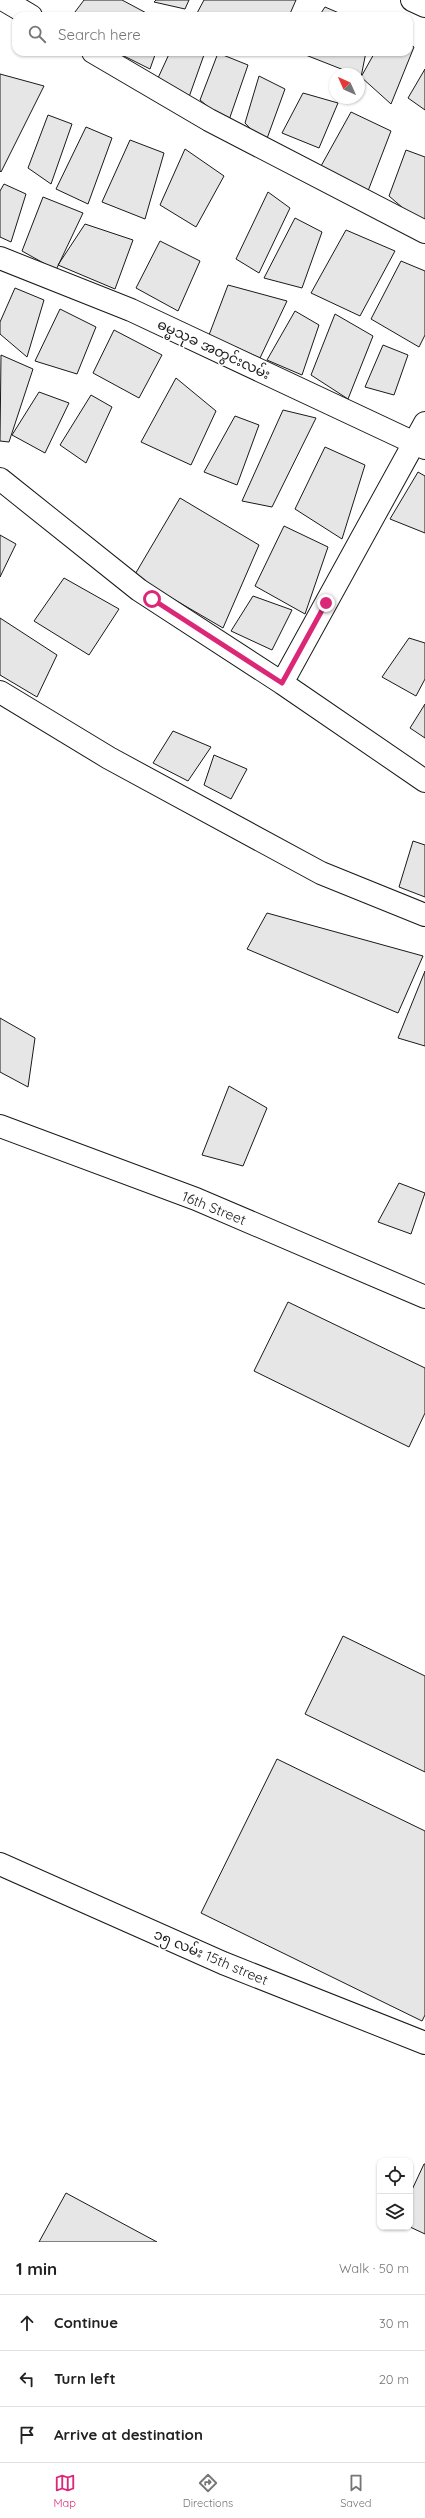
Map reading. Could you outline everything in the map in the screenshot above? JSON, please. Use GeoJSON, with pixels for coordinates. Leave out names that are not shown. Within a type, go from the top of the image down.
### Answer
{"type":"FeatureCollection","features":[{"type":"Feature","properties":{"kind":"street"},"geometry":{"type":"LineString","coordinates":[[4,0],[24,12]]}},
{"type":"Feature","properties":{"kind":"street"},"geometry":{"type":"LineString","coordinates":[[412,0],[425,6]]}},
{"type":"Feature","properties":{"kind":"street"},"geometry":{"type":"LineString","coordinates":[[100,56],[209,120],[425,232]]}},
{"type":"Feature","properties":{"kind":"street","name":"ဓမ္မသုခ အတွင်းလမ်း"},"geometry":{"type":"LineString","coordinates":[[0,258],[131,310],[420,445]]}},
{"type":"Feature","properties":{"kind":"street"},"geometry":{"type":"LineString","coordinates":[[282,683],[420,445],[425,423]]}},
{"type":"Feature","properties":{"kind":"street"},"geometry":{"type":"LineString","coordinates":[[0,479],[139,590],[282,683],[425,781]]}},
{"type":"Feature","properties":{"kind":"street"},"geometry":{"type":"LineString","coordinates":[[0,692],[109,758],[321,873],[425,915]]}},
{"type":"Feature","properties":{"kind":"street","name":"16th Street"},"geometry":{"type":"LineString","coordinates":[[0,1126],[196,1199],[425,1297]]}},
{"type":"Feature","properties":{"kind":"street","name":"၁၅ လမ်း 15th street"},"geometry":{"type":"LineString","coordinates":[[0,1864],[223,1963],[425,2044]]}},
{"type":"Feature","properties":{"kind":"building"},"geometry":{"type":"Polygon","coordinates":[[[84,0],[122,0],[144,12],[75,12],[84,0]]]}},
{"type":"Feature","properties":{"kind":"building"},"geometry":{"type":"Polygon","coordinates":[[[156,0],[189,0],[185,9],[154,2],[156,0]]]}},
{"type":"Feature","properties":{"kind":"building"},"geometry":{"type":"Polygon","coordinates":[[[204,0],[296,0],[291,12],[198,12],[204,0]]]}},
{"type":"Feature","properties":{"kind":"building"},"geometry":{"type":"Polygon","coordinates":[[[325,7],[337,12],[322,12],[325,7]]]}},
{"type":"Feature","properties":{"kind":"building"},"geometry":{"type":"Polygon","coordinates":[[[124,56],[155,56],[150,69],[124,56]]]}},
{"type":"Feature","properties":{"kind":"building"},"geometry":{"type":"Polygon","coordinates":[[[168,56],[204,56],[189,97],[158,78],[168,56]]]}},
{"type":"Feature","properties":{"kind":"building"},"geometry":{"type":"Polygon","coordinates":[[[217,56],[226,56],[248,65],[228,123],[200,100],[217,56]]]}},
{"type":"Feature","properties":{"kind":"building"},"geometry":{"type":"Polygon","coordinates":[[[308,56],[365,56],[363,68],[339,68],[308,56]]]}},
{"type":"Feature","properties":{"kind":"building"},"geometry":{"type":"Polygon","coordinates":[[[373,56],[410,56],[391,104],[365,81],[365,70],[373,56]]]}},
{"type":"Feature","properties":{"kind":"building"},"geometry":{"type":"Polygon","coordinates":[[[425,69],[425,110],[408,98],[425,69]]]}},
{"type":"Feature","properties":{"kind":"building"},"geometry":{"type":"Polygon","coordinates":[[[0,74],[44,86],[1,172],[0,171],[0,74]]]}},
{"type":"Feature","properties":{"kind":"building"},"geometry":{"type":"Polygon","coordinates":[[[259,76],[285,89],[265,144],[245,123],[259,76]]]}},
{"type":"Feature","properties":{"kind":"building"},"geometry":{"type":"Polygon","coordinates":[[[303,93],[329,100],[329,104],[338,104],[319,148],[282,133],[303,93]]]}},
{"type":"Feature","properties":{"kind":"building"},"geometry":{"type":"Polygon","coordinates":[[[351,112],[391,131],[368,191],[321,166],[351,112]]]}},
{"type":"Feature","properties":{"kind":"building"},"geometry":{"type":"Polygon","coordinates":[[[48,115],[72,124],[51,184],[28,168],[48,115]]]}},
{"type":"Feature","properties":{"kind":"building"},"geometry":{"type":"Polygon","coordinates":[[[86,127],[112,138],[88,204],[56,189],[86,127]]]}},
{"type":"Feature","properties":{"kind":"building"},"geometry":{"type":"Polygon","coordinates":[[[130,140],[164,153],[145,219],[102,202],[130,140]]]}},
{"type":"Feature","properties":{"kind":"building"},"geometry":{"type":"Polygon","coordinates":[[[185,149],[224,176],[196,227],[160,205],[185,149]]]}},
{"type":"Feature","properties":{"kind":"building"},"geometry":{"type":"Polygon","coordinates":[[[406,150],[425,157],[425,227],[389,196],[406,150]]]}},
{"type":"Feature","properties":{"kind":"building"},"geometry":{"type":"Polygon","coordinates":[[[4,184],[26,194],[11,242],[0,237],[0,191],[4,184]]]}},
{"type":"Feature","properties":{"kind":"building"},"geometry":{"type":"Polygon","coordinates":[[[268,192],[290,208],[259,273],[236,259],[268,192]]]}},
{"type":"Feature","properties":{"kind":"building"},"geometry":{"type":"Polygon","coordinates":[[[43,197],[83,213],[56,270],[22,251],[43,197]]]}},
{"type":"Feature","properties":{"kind":"building"},"geometry":{"type":"Polygon","coordinates":[[[295,218],[322,232],[302,288],[264,278],[295,218]]]}},
{"type":"Feature","properties":{"kind":"building"},"geometry":{"type":"Polygon","coordinates":[[[85,224],[133,240],[115,289],[58,265],[85,224]]]}},
{"type":"Feature","properties":{"kind":"building"},"geometry":{"type":"Polygon","coordinates":[[[346,230],[395,251],[360,316],[311,293],[346,230]]]}},
{"type":"Feature","properties":{"kind":"building"},"geometry":{"type":"Polygon","coordinates":[[[160,241],[200,261],[178,311],[136,288],[160,241]]]}},
{"type":"Feature","properties":{"kind":"building"},"geometry":{"type":"Polygon","coordinates":[[[401,261],[425,271],[425,335],[419,347],[371,319],[401,261]]]}},
{"type":"Feature","properties":{"kind":"building"},"geometry":{"type":"Polygon","coordinates":[[[228,285],[287,301],[260,358],[209,335],[228,285]]]}},
{"type":"Feature","properties":{"kind":"building"},"geometry":{"type":"Polygon","coordinates":[[[15,288],[44,300],[27,357],[0,334],[0,322],[15,288]]]}},
{"type":"Feature","properties":{"kind":"building"},"geometry":{"type":"Polygon","coordinates":[[[60,309],[96,327],[77,374],[35,361],[60,309]]]}},
{"type":"Feature","properties":{"kind":"building"},"geometry":{"type":"Polygon","coordinates":[[[295,311],[319,325],[302,375],[267,360],[295,311]]]}},
{"type":"Feature","properties":{"kind":"building"},"geometry":{"type":"Polygon","coordinates":[[[335,314],[373,336],[348,399],[311,375],[335,314]]]}},
{"type":"Feature","properties":{"kind":"building"},"geometry":{"type":"Polygon","coordinates":[[[114,330],[162,355],[139,398],[93,373],[114,330]]]}},
{"type":"Feature","properties":{"kind":"building"},"geometry":{"type":"Polygon","coordinates":[[[383,345],[408,355],[394,395],[365,387],[383,345]]]}},
{"type":"Feature","properties":{"kind":"building"},"geometry":{"type":"Polygon","coordinates":[[[1,355],[33,369],[9,442],[0,441],[1,355]]]}},
{"type":"Feature","properties":{"kind":"building"},"geometry":{"type":"Polygon","coordinates":[[[176,378],[216,411],[191,465],[141,442],[176,378]]]}},
{"type":"Feature","properties":{"kind":"building"},"geometry":{"type":"Polygon","coordinates":[[[39,392],[69,403],[45,453],[12,435],[39,392]]]}},
{"type":"Feature","properties":{"kind":"building"},"geometry":{"type":"Polygon","coordinates":[[[91,395],[112,407],[86,463],[60,445],[91,395]]]}},
{"type":"Feature","properties":{"kind":"building"},"geometry":{"type":"Polygon","coordinates":[[[283,410],[316,418],[272,507],[242,501],[283,410]]]}},
{"type":"Feature","properties":{"kind":"building"},"geometry":{"type":"Polygon","coordinates":[[[235,416],[259,425],[237,485],[204,472],[235,416]]]}},
{"type":"Feature","properties":{"kind":"building"},"geometry":{"type":"Polygon","coordinates":[[[325,447],[365,465],[342,539],[295,509],[325,447]]]}},
{"type":"Feature","properties":{"kind":"building"},"geometry":{"type":"Polygon","coordinates":[[[418,472],[425,476],[425,533],[390,519],[418,472]]]}},
{"type":"Feature","properties":{"kind":"building"},"geometry":{"type":"Polygon","coordinates":[[[180,498],[259,545],[223,628],[134,576],[180,498]]]}},
{"type":"Feature","properties":{"kind":"building"},"geometry":{"type":"Polygon","coordinates":[[[284,526],[328,547],[305,614],[255,586],[284,526]]]}},
{"type":"Feature","properties":{"kind":"building"},"geometry":{"type":"Polygon","coordinates":[[[0,535],[16,544],[0,577],[0,535]]]}},
{"type":"Feature","properties":{"kind":"building"},"geometry":{"type":"Polygon","coordinates":[[[64,578],[119,609],[89,655],[34,621],[64,578]]]}},
{"type":"Feature","properties":{"kind":"building"},"geometry":{"type":"Polygon","coordinates":[[[253,596],[292,610],[272,650],[231,631],[253,596]]]}},
{"type":"Feature","properties":{"kind":"building"},"geometry":{"type":"Polygon","coordinates":[[[0,618],[57,655],[37,697],[0,675],[0,618]]]}},
{"type":"Feature","properties":{"kind":"building"},"geometry":{"type":"Polygon","coordinates":[[[409,638],[425,643],[425,679],[416,696],[382,677],[409,638]]]}},
{"type":"Feature","properties":{"kind":"building"},"geometry":{"type":"Polygon","coordinates":[[[425,704],[425,738],[410,728],[425,704]]]}},
{"type":"Feature","properties":{"kind":"building"},"geometry":{"type":"Polygon","coordinates":[[[173,731],[211,747],[188,781],[153,763],[173,731]]]}},
{"type":"Feature","properties":{"kind":"building"},"geometry":{"type":"Polygon","coordinates":[[[214,755],[247,769],[231,799],[204,785],[214,755]]]}},
{"type":"Feature","properties":{"kind":"building"},"geometry":{"type":"Polygon","coordinates":[[[413,841],[425,845],[425,897],[399,887],[413,841]]]}},
{"type":"Feature","properties":{"kind":"building"},"geometry":{"type":"Polygon","coordinates":[[[267,913],[423,956],[398,1013],[247,949],[267,913]]]}},
{"type":"Feature","properties":{"kind":"building"},"geometry":{"type":"Polygon","coordinates":[[[425,971],[425,1046],[398,1038],[425,971]]]}},
{"type":"Feature","properties":{"kind":"building"},"geometry":{"type":"Polygon","coordinates":[[[0,1018],[35,1038],[28,1087],[0,1072],[0,1018]]]}},
{"type":"Feature","properties":{"kind":"building"},"geometry":{"type":"Polygon","coordinates":[[[229,1086],[267,1108],[243,1166],[202,1155],[229,1086]]]}},
{"type":"Feature","properties":{"kind":"building"},"geometry":{"type":"Polygon","coordinates":[[[399,1183],[425,1193],[411,1234],[378,1222],[399,1183]]]}},
{"type":"Feature","properties":{"kind":"building"},"geometry":{"type":"Polygon","coordinates":[[[288,1302],[425,1368],[425,1413],[409,1447],[254,1371],[288,1302]]]}},
{"type":"Feature","properties":{"kind":"building"},"geometry":{"type":"Polygon","coordinates":[[[343,1636],[425,1676],[425,1772],[305,1714],[343,1636]]]}},
{"type":"Feature","properties":{"kind":"building"},"geometry":{"type":"Polygon","coordinates":[[[277,1759],[425,1831],[425,2015],[422,2021],[201,1913],[277,1759]]]}},
{"type":"Feature","properties":{"kind":"building"},"geometry":{"type":"Polygon","coordinates":[[[425,2164],[425,2234],[413,2228],[413,2188],[425,2164]]]}},
{"type":"Feature","properties":{"kind":"building"},"geometry":{"type":"Polygon","coordinates":[[[66,2193],[157,2242],[39,2242],[66,2193]]]}},
{"type":"Feature","properties":{"kind":"route"},"geometry":{"type":"LineString","coordinates":[[152,599],[282,683],[326,603]]}}]}
